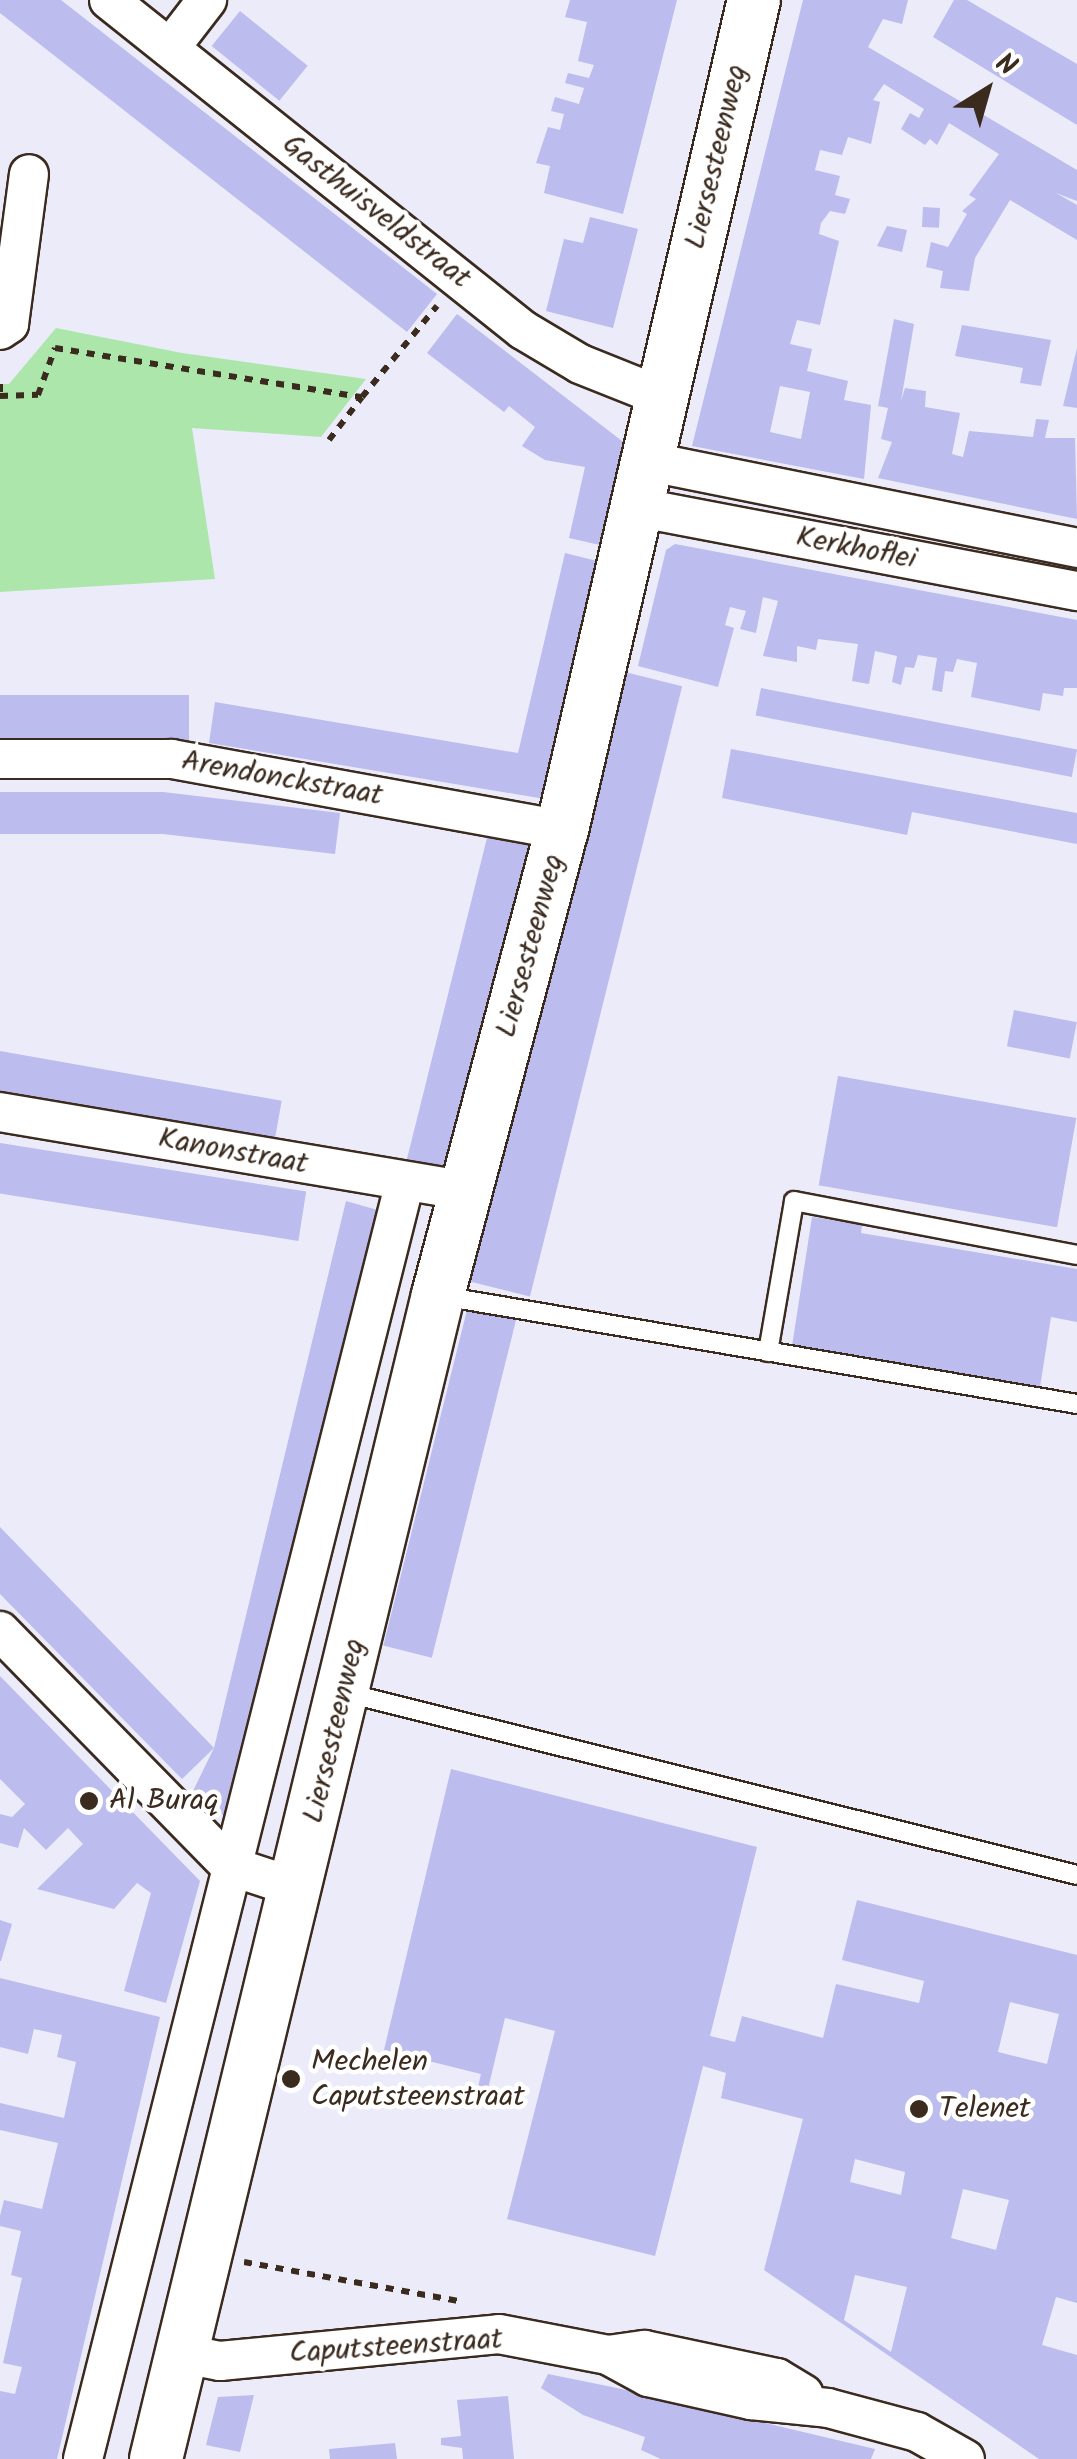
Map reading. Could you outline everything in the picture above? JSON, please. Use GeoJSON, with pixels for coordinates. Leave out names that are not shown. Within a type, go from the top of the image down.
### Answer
{"type":"FeatureCollection","features":[{"type":"Feature","properties":{"kind":"main road","name":"Liersesteenweg"},"geometry":{"type":"LineString","coordinates":[[156,2459],[184,2354],[264,1878],[347,1692],[438,1295],[562,830],[754,0]]}},
{"type":"Feature","properties":{"kind":"street","name":"Gasthuisveldstraat"},"geometry":{"type":"LineString","coordinates":[[109,0],[523,330],[580,364],[660,396]]}},
{"type":"Feature","properties":{"kind":"street"},"geometry":{"type":"LineString","coordinates":[[170,48],[207,0]]}},
{"type":"Feature","properties":{"kind":"street"},"geometry":{"type":"LineString","coordinates":[[0,330],[10,324],[29,174]]}},
{"type":"Feature","properties":{"kind":"street","name":"Kerkhoflei"},"geometry":{"type":"LineString","coordinates":[[641,484],[1077,548]]}},
{"type":"Feature","properties":{"kind":"street","name":"Kerkhoflei"},"geometry":{"type":"LineString","coordinates":[[641,484],[1077,591]]}},
{"type":"Feature","properties":{"kind":"street","name":"Arendonckstraat"},"geometry":{"type":"LineString","coordinates":[[0,759],[172,759],[562,830]]}},
{"type":"Feature","properties":{"kind":"street","name":"Kanonstraat"},"geometry":{"type":"LineString","coordinates":[[0,1112],[466,1191]]}},
{"type":"Feature","properties":{"kind":"street","name":"Liersesteenweg"},"geometry":{"type":"LineString","coordinates":[[83,2459],[264,1878],[405,1182]]}},
{"type":"Feature","properties":{"kind":"street"},"geometry":{"type":"LineString","coordinates":[[0,1631],[264,1878]]}},
{"type":"Feature","properties":{"kind":"street","name":"Caputsteenstraat"},"geometry":{"type":"LineString","coordinates":[[184,2354],[220,2362],[499,2334],[608,2355],[648,2377],[751,2400],[828,2408],[916,2432],[965,2459]]}},
{"type":"Feature","properties":{"kind":"lane"},"geometry":{"type":"LineString","coordinates":[[768,1352],[794,1201],[1077,1255]]}},
{"type":"Feature","properties":{"kind":"lane"},"geometry":{"type":"LineString","coordinates":[[438,1295],[1077,1404]]}},
{"type":"Feature","properties":{"kind":"lane"},"geometry":{"type":"LineString","coordinates":[[347,1692],[1077,1874]]}},
{"type":"Feature","properties":{"kind":"path"},"geometry":{"type":"LineString","coordinates":[[329,440],[460,278]]}},
{"type":"Feature","properties":{"kind":"path"},"geometry":{"type":"LineString","coordinates":[[0,384],[0,396],[38,395],[55,348],[362,398]]}},
{"type":"Feature","properties":{"kind":"green space"},"geometry":{"type":"Polygon","coordinates":[[[56,328],[182,353],[366,379],[321,437],[192,428],[215,579],[0,592],[0,384],[9,384],[56,328]]]}},
{"type":"Feature","properties":{"kind":"building"},"geometry":{"type":"Polygon","coordinates":[[[0,0],[61,0],[437,294],[407,332],[0,13],[0,0]]]}},
{"type":"Feature","properties":{"kind":"building"},"geometry":{"type":"Polygon","coordinates":[[[570,0],[677,0],[623,214],[544,193],[550,166],[536,163],[548,127],[560,130],[564,114],[551,111],[555,97],[579,104],[584,88],[565,83],[568,73],[589,78],[594,65],[578,61],[587,22],[565,17],[570,0]]]}},
{"type":"Feature","properties":{"kind":"building"},"geometry":{"type":"Polygon","coordinates":[[[803,0],[908,0],[902,24],[883,19],[868,47],[1077,170],[1077,201],[1056,193],[1077,205],[1077,240],[1010,200],[975,258],[969,291],[940,288],[943,271],[926,267],[931,242],[948,247],[967,214],[962,211],[976,199],[969,195],[999,154],[949,123],[937,145],[930,139],[925,145],[901,129],[910,113],[919,118],[924,109],[884,84],[873,100],[880,102],[871,144],[848,137],[842,155],[820,150],[815,170],[840,176],[835,195],[850,199],[845,214],[830,211],[821,223],[819,234],[839,241],[820,325],[797,320],[790,344],[812,349],[807,371],[848,381],[844,400],[871,405],[864,479],[692,446],[803,0]],[[780,386],[770,432],[801,439],[810,392],[780,386]]]}},
{"type":"Feature","properties":{"kind":"building"},"geometry":{"type":"Polygon","coordinates":[[[954,0],[967,0],[1077,64],[1077,125],[933,37],[954,0]]]}},
{"type":"Feature","properties":{"kind":"building"},"geometry":{"type":"Polygon","coordinates":[[[240,11],[308,66],[279,101],[212,46],[240,11]]]}},
{"type":"Feature","properties":{"kind":"building"},"geometry":{"type":"Polygon","coordinates":[[[923,207],[940,208],[939,228],[922,227],[923,207]]]}},
{"type":"Feature","properties":{"kind":"building"},"geometry":{"type":"Polygon","coordinates":[[[590,217],[638,229],[613,328],[546,311],[564,239],[583,243],[590,217]]]}},
{"type":"Feature","properties":{"kind":"building"},"geometry":{"type":"Polygon","coordinates":[[[887,226],[907,230],[902,252],[877,246],[887,226]]]}},
{"type":"Feature","properties":{"kind":"building"},"geometry":{"type":"Polygon","coordinates":[[[457,314],[635,451],[613,548],[569,538],[585,467],[545,460],[522,446],[535,427],[509,406],[504,412],[427,353],[457,314]]]}},
{"type":"Feature","properties":{"kind":"building"},"geometry":{"type":"Polygon","coordinates":[[[894,319],[914,324],[901,401],[905,388],[926,391],[925,407],[960,413],[952,454],[963,457],[969,431],[1033,437],[1036,419],[1049,420],[1045,438],[1075,438],[1077,519],[878,478],[892,442],[881,439],[888,408],[878,406],[894,319]]]}},
{"type":"Feature","properties":{"kind":"building"},"geometry":{"type":"Polygon","coordinates":[[[962,325],[1051,340],[1041,386],[1020,383],[1023,368],[955,356],[962,325]]]}},
{"type":"Feature","properties":{"kind":"building"},"geometry":{"type":"Polygon","coordinates":[[[1077,348],[1077,408],[1063,406],[1077,348]]]}},
{"type":"Feature","properties":{"kind":"building"},"geometry":{"type":"Polygon","coordinates":[[[675,544],[1077,620],[1077,688],[1064,688],[1063,696],[1043,693],[1040,711],[971,697],[977,663],[957,659],[953,672],[945,671],[942,692],[932,690],[937,658],[918,655],[914,668],[905,667],[901,685],[892,682],[897,656],[875,651],[869,684],[852,681],[858,644],[818,639],[816,650],[797,646],[797,662],[763,656],[778,601],[763,597],[756,633],[740,629],[746,611],[730,607],[725,625],[734,628],[718,687],[638,666],[666,550],[675,544]]]}},
{"type":"Feature","properties":{"kind":"building"},"geometry":{"type":"Polygon","coordinates":[[[565,553],[609,564],[551,800],[209,743],[215,702],[518,753],[565,553]]]}},
{"type":"Feature","properties":{"kind":"building"},"geometry":{"type":"Polygon","coordinates":[[[621,671],[682,686],[530,1297],[469,1281],[621,671]]]}},
{"type":"Feature","properties":{"kind":"building"},"geometry":{"type":"Polygon","coordinates":[[[761,688],[1077,749],[1072,777],[756,715],[761,688]]]}},
{"type":"Feature","properties":{"kind":"building"},"geometry":{"type":"Polygon","coordinates":[[[0,695],[189,695],[189,741],[0,741],[0,695]]]}},
{"type":"Feature","properties":{"kind":"building"},"geometry":{"type":"Polygon","coordinates":[[[731,749],[1077,813],[1077,844],[912,812],[907,835],[722,798],[731,749]]]}},
{"type":"Feature","properties":{"kind":"building"},"geometry":{"type":"Polygon","coordinates":[[[0,792],[163,792],[340,813],[335,854],[163,834],[0,834],[0,792]]]}},
{"type":"Feature","properties":{"kind":"building"},"geometry":{"type":"Polygon","coordinates":[[[488,834],[542,848],[461,1173],[407,1159],[488,834]]]}},
{"type":"Feature","properties":{"kind":"building"},"geometry":{"type":"Polygon","coordinates":[[[1014,1010],[1077,1022],[1070,1059],[1007,1046],[1014,1010]]]}},
{"type":"Feature","properties":{"kind":"building"},"geometry":{"type":"Polygon","coordinates":[[[0,1051],[282,1101],[273,1147],[0,1099],[0,1051]]]}},
{"type":"Feature","properties":{"kind":"building"},"geometry":{"type":"Polygon","coordinates":[[[838,1076],[1076,1118],[1057,1227],[819,1185],[838,1076]]]}},
{"type":"Feature","properties":{"kind":"building"},"geometry":{"type":"Polygon","coordinates":[[[0,1143],[306,1191],[298,1241],[0,1194],[0,1143]]]}},
{"type":"Feature","properties":{"kind":"building"},"geometry":{"type":"Polygon","coordinates":[[[346,1201],[388,1213],[228,1819],[193,1791],[214,1748],[346,1201]]]}},
{"type":"Feature","properties":{"kind":"building"},"geometry":{"type":"Polygon","coordinates":[[[812,1217],[862,1225],[861,1233],[1077,1269],[1077,1322],[1051,1317],[1040,1387],[792,1346],[812,1217]]]}},
{"type":"Feature","properties":{"kind":"building"},"geometry":{"type":"Polygon","coordinates":[[[468,1306],[517,1318],[432,1658],[383,1646],[468,1306]]]}},
{"type":"Feature","properties":{"kind":"building"},"geometry":{"type":"Polygon","coordinates":[[[0,1527],[214,1748],[182,1779],[0,1594],[0,1527]]]}},
{"type":"Feature","properties":{"kind":"building"},"geometry":{"type":"Polygon","coordinates":[[[0,1676],[200,1881],[166,2003],[124,1991],[151,1893],[137,1883],[114,1909],[37,1889],[83,1844],[68,1828],[46,1850],[24,1828],[18,1848],[0,1843],[0,1814],[12,1817],[25,1804],[0,1779],[0,1676]]]}},
{"type":"Feature","properties":{"kind":"building","name":"Telenet"},"geometry":{"type":"Polygon","coordinates":[[[451,1769],[757,1847],[710,2036],[735,2042],[742,2016],[823,2038],[836,1984],[919,2003],[924,1981],[842,1960],[857,1900],[1077,1955],[1077,2303],[1056,2297],[1042,2345],[1077,2355],[1077,2459],[1039,2459],[764,2270],[803,2119],[721,2098],[726,2073],[703,2066],[655,2256],[507,2219],[555,2031],[505,2018],[488,2089],[478,2087],[481,2074],[384,2050],[451,1769]],[[1010,2002],[998,2052],[1047,2064],[1059,2014],[1010,2002]],[[855,2159],[850,2182],[901,2195],[905,2172],[855,2159]],[[963,2189],[951,2238],[996,2250],[1009,2200],[963,2189]],[[855,2275],[844,2320],[891,2352],[907,2287],[855,2275]]]}},
{"type":"Feature","properties":{"kind":"building"},"geometry":{"type":"Polygon","coordinates":[[[0,1920],[12,1924],[1,1961],[0,1961],[0,1920]]]}},
{"type":"Feature","properties":{"kind":"building"},"geometry":{"type":"Polygon","coordinates":[[[0,1978],[160,2017],[57,2459],[0,2459],[0,2391],[15,2394],[22,2367],[3,2363],[22,2278],[11,2275],[21,2231],[0,2226],[0,2216],[4,2200],[42,2209],[58,2143],[0,2130],[0,2103],[64,2118],[76,2062],[57,2057],[62,2035],[34,2029],[28,2054],[0,2047],[0,1978]]]}},
{"type":"Feature","properties":{"kind":"building"},"geometry":{"type":"Polygon","coordinates":[[[548,2374],[875,2449],[871,2459],[661,2459],[641,2450],[645,2437],[583,2415],[541,2388],[548,2374]]]}},
{"type":"Feature","properties":{"kind":"building"},"geometry":{"type":"Polygon","coordinates":[[[254,2395],[240,2452],[206,2445],[218,2397],[254,2395]]]}},
{"type":"Feature","properties":{"kind":"building"},"geometry":{"type":"Polygon","coordinates":[[[508,2396],[514,2459],[463,2459],[462,2448],[441,2445],[441,2438],[461,2436],[457,2400],[508,2396]]]}},
{"type":"Feature","properties":{"kind":"building"},"geometry":{"type":"Polygon","coordinates":[[[395,2443],[397,2459],[330,2459],[329,2449],[395,2443]]]}},
{"type":"Feature","properties":{"kind":"place","name":"Al Buraq"},"geometry":{"type":"Point","coordinates":[89,1801]}},
{"type":"Feature","properties":{"kind":"place","name":"Mechelen Caputsteenstraat"},"geometry":{"type":"Point","coordinates":[291,2079]}},
{"type":"Feature","properties":{"kind":"place","name":"Telenet"},"geometry":{"type":"Point","coordinates":[919,2109]}}]}
